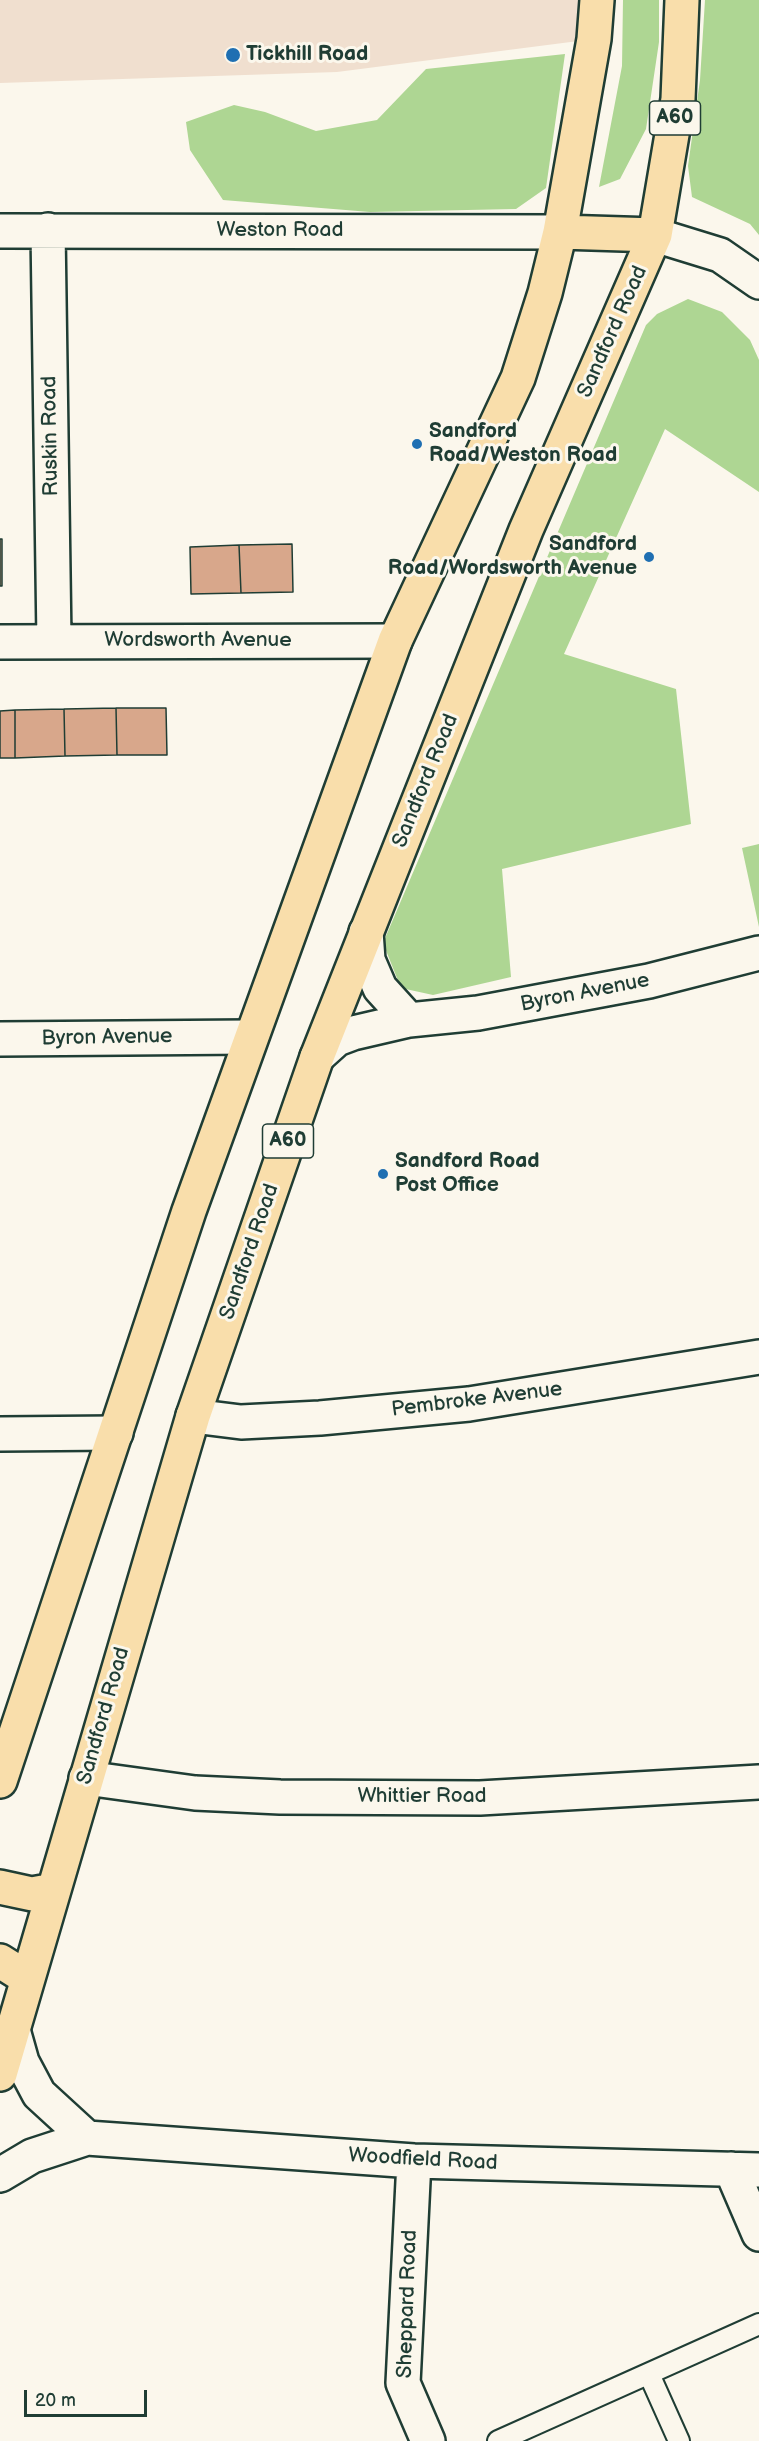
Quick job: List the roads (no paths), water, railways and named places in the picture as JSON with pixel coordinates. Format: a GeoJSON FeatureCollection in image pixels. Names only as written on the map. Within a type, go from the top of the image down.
{"type":"FeatureCollection","features":[{"type":"Feature","properties":{"kind":"main road"},"geometry":{"type":"LineString","coordinates":[[0,1781],[250,1037],[395,641],[518,378],[545,292],[560,232],[594,39],[597,0]]}},
{"type":"Feature","properties":{"kind":"main road","name":"A60"},"geometry":{"type":"LineString","coordinates":[[655,235],[678,99],[682,0]]}},
{"type":"Feature","properties":{"kind":"main road","name":"Sandford Road"},"geometry":{"type":"LineString","coordinates":[[0,2074],[13,2030],[13,1969],[54,1890],[193,1416],[317,1057],[526,530],[655,235],[560,232]]}},
{"type":"Feature","properties":{"kind":"main road"},"geometry":{"type":"LineString","coordinates":[[0,1887],[32,1894],[54,1890]]}},
{"type":"Feature","properties":{"kind":"street","name":"Ruskin Road"},"geometry":{"type":"LineString","coordinates":[[48,230],[54,641]]}},
{"type":"Feature","properties":{"kind":"street","name":"Weston Road"},"geometry":{"type":"LineString","coordinates":[[0,231],[560,232]]}},
{"type":"Feature","properties":{"kind":"street"},"geometry":{"type":"LineString","coordinates":[[655,235],[720,255],[759,282]]}},
{"type":"Feature","properties":{"kind":"street","name":"Wordsworth Avenue"},"geometry":{"type":"LineString","coordinates":[[0,642],[395,641]]}},
{"type":"Feature","properties":{"kind":"street"},"geometry":{"type":"LineString","coordinates":[[366,932],[368,960],[380,988],[409,1020]]}},
{"type":"Feature","properties":{"kind":"street","name":"Byron Avenue"},"geometry":{"type":"LineString","coordinates":[[317,1057],[337,1040],[353,1033],[409,1020],[478,1013],[649,981],[759,953]]}},
{"type":"Feature","properties":{"kind":"street","name":"Byron Avenue"},"geometry":{"type":"LineString","coordinates":[[0,1039],[250,1037]]}},
{"type":"Feature","properties":{"kind":"street","name":"Pembroke Avenue"},"geometry":{"type":"LineString","coordinates":[[193,1416],[241,1422],[320,1418],[458,1405],[759,1358]]}},
{"type":"Feature","properties":{"kind":"street"},"geometry":{"type":"LineString","coordinates":[[0,1434],[116,1433]]}},
{"type":"Feature","properties":{"kind":"street","name":"Whittier Road"},"geometry":{"type":"LineString","coordinates":[[86,1778],[195,1792],[303,1797],[480,1798],[759,1782]]}},
{"type":"Feature","properties":{"kind":"street"},"geometry":{"type":"LineString","coordinates":[[13,2030],[22,2062],[39,2094],[87,2138]]}},
{"type":"Feature","properties":{"kind":"street","name":"Woodfield Road"},"geometry":{"type":"LineString","coordinates":[[0,2175],[32,2156],[87,2138],[414,2161],[745,2169]]}},
{"type":"Feature","properties":{"kind":"street","name":"Sheppard Road"},"geometry":{"type":"LineString","coordinates":[[414,2161],[403,2383],[428,2441]]}},
{"type":"Feature","properties":{"kind":"street"},"geometry":{"type":"LineString","coordinates":[[745,2169],[759,2234]]}},
{"type":"Feature","properties":{"kind":"lane"},"geometry":{"type":"LineString","coordinates":[[498,2441],[759,2324]]}},
{"type":"Feature","properties":{"kind":"lane"},"geometry":{"type":"LineString","coordinates":[[649,2374],[680,2441]]}},
{"type":"Feature","properties":{"kind":"place","name":"Tickhill Road"},"geometry":{"type":"Point","coordinates":[233,55]}},
{"type":"Feature","properties":{"kind":"place","name":"Sandford Road/Weston Road"},"geometry":{"type":"Point","coordinates":[417,444]}},
{"type":"Feature","properties":{"kind":"place","name":"Sandford Road/Wordsworth Avenue"},"geometry":{"type":"Point","coordinates":[649,557]}},
{"type":"Feature","properties":{"kind":"place","name":"Sandford Road Post Office"},"geometry":{"type":"Point","coordinates":[383,1174]}}]}
